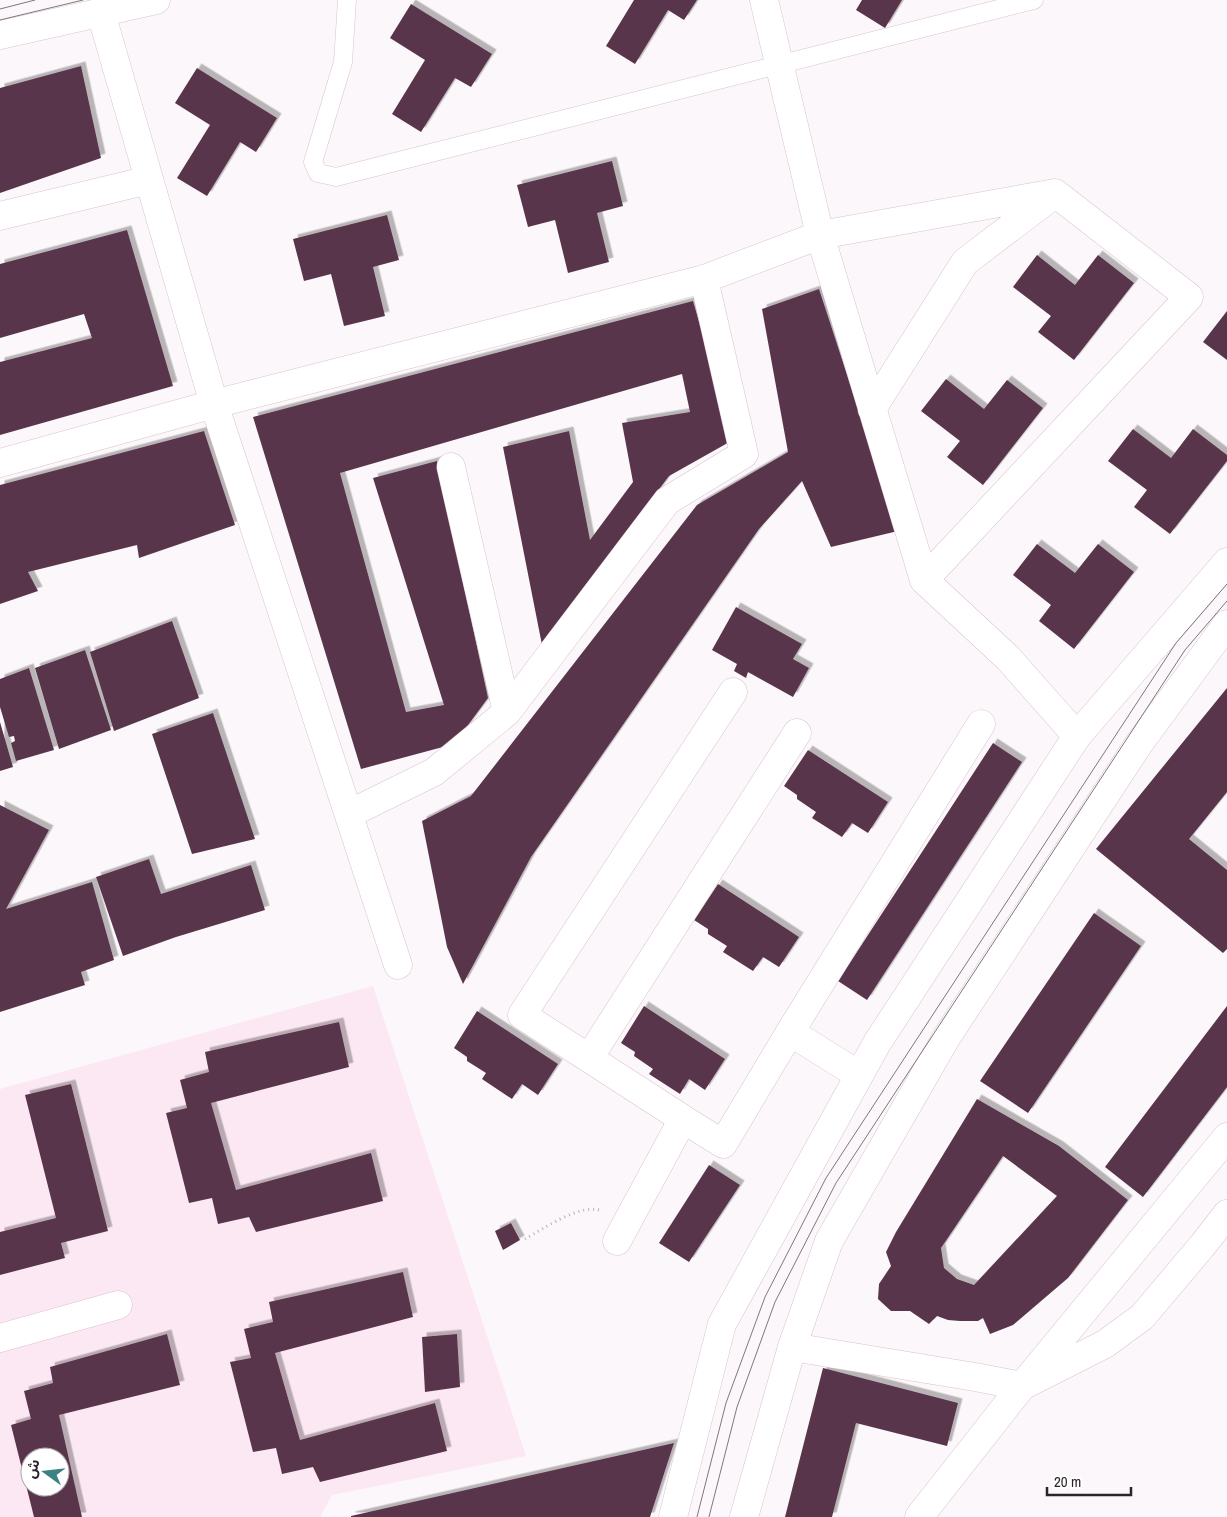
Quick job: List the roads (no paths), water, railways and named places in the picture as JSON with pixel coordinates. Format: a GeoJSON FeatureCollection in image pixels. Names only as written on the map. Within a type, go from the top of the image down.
{"type":"FeatureCollection","features":[{"type":"Feature","properties":{"kind":"street"},"geometry":{"type":"LineString","coordinates":[[0,35],[156,0]]}},
{"type":"Feature","properties":{"kind":"street"},"geometry":{"type":"LineString","coordinates":[[764,0],[820,235],[924,580],[1008,658],[1077,736]]}},
{"type":"Feature","properties":{"kind":"street"},"geometry":{"type":"LineString","coordinates":[[101,13],[214,404],[398,965]]}},
{"type":"Feature","properties":{"kind":"street"},"geometry":{"type":"LineString","coordinates":[[0,216],[149,180]]}},
{"type":"Feature","properties":{"kind":"street"},"geometry":{"type":"LineString","coordinates":[[872,409],[965,262],[1055,193]]}},
{"type":"Feature","properties":{"kind":"street"},"geometry":{"type":"LineString","coordinates":[[0,462],[214,404],[704,279],[820,235],[1055,193],[1189,297],[924,580]]}},
{"type":"Feature","properties":{"kind":"street"},"geometry":{"type":"LineString","coordinates":[[349,814],[434,772],[507,712],[667,501],[744,454],[704,279]]}},
{"type":"Feature","properties":{"kind":"street"},"geometry":{"type":"LineString","coordinates":[[451,467],[507,712]]}},
{"type":"Feature","properties":{"kind":"street"},"geometry":{"type":"LineString","coordinates":[[673,1517],[722,1324],[877,1043],[1077,736],[1227,562]]}},
{"type":"Feature","properties":{"kind":"street"},"geometry":{"type":"LineString","coordinates":[[744,1517],[792,1347],[829,1241],[946,1038],[1138,744],[1227,624]]}},
{"type":"Feature","properties":{"kind":"street"},"geometry":{"type":"LineString","coordinates":[[733,692],[522,1015],[723,1144],[790,1032],[981,724]]}},
{"type":"Feature","properties":{"kind":"street"},"geometry":{"type":"LineString","coordinates":[[589,1058],[797,734]]}},
{"type":"Feature","properties":{"kind":"street"},"geometry":{"type":"LineString","coordinates":[[790,1032],[860,1075]]}},
{"type":"Feature","properties":{"kind":"street"},"geometry":{"type":"LineString","coordinates":[[622,1232],[683,1119]]}},
{"type":"Feature","properties":{"kind":"street"},"geometry":{"type":"LineString","coordinates":[[919,1517],[1022,1386],[1227,1136]]}},
{"type":"Feature","properties":{"kind":"street"},"geometry":{"type":"LineString","coordinates":[[792,1347],[1022,1386],[1105,1344],[1142,1317],[1227,1214]]}},
{"type":"Feature","properties":{"kind":"street"},"geometry":{"type":"LineString","coordinates":[[0,1338],[118,1305]]}},
{"type":"Feature","properties":{"kind":"lane"},"geometry":{"type":"LineString","coordinates":[[347,0],[343,62],[313,162],[318,173],[336,177],[1034,0]]}},
{"type":"Feature","properties":{"kind":"tram line"},"geometry":{"type":"LineString","coordinates":[[0,9],[35,0]]}},
{"type":"Feature","properties":{"kind":"tram line"},"geometry":{"type":"LineString","coordinates":[[0,20],[83,0]]}},
{"type":"Feature","properties":{"kind":"tram line"},"geometry":{"type":"LineString","coordinates":[[697,1517],[726,1403],[765,1297],[826,1178],[1176,643],[1227,584]]}},
{"type":"Feature","properties":{"kind":"tram line"},"geometry":{"type":"LineString","coordinates":[[709,1517],[737,1407],[775,1302],[836,1183],[1185,650],[1227,601]]}}]}
